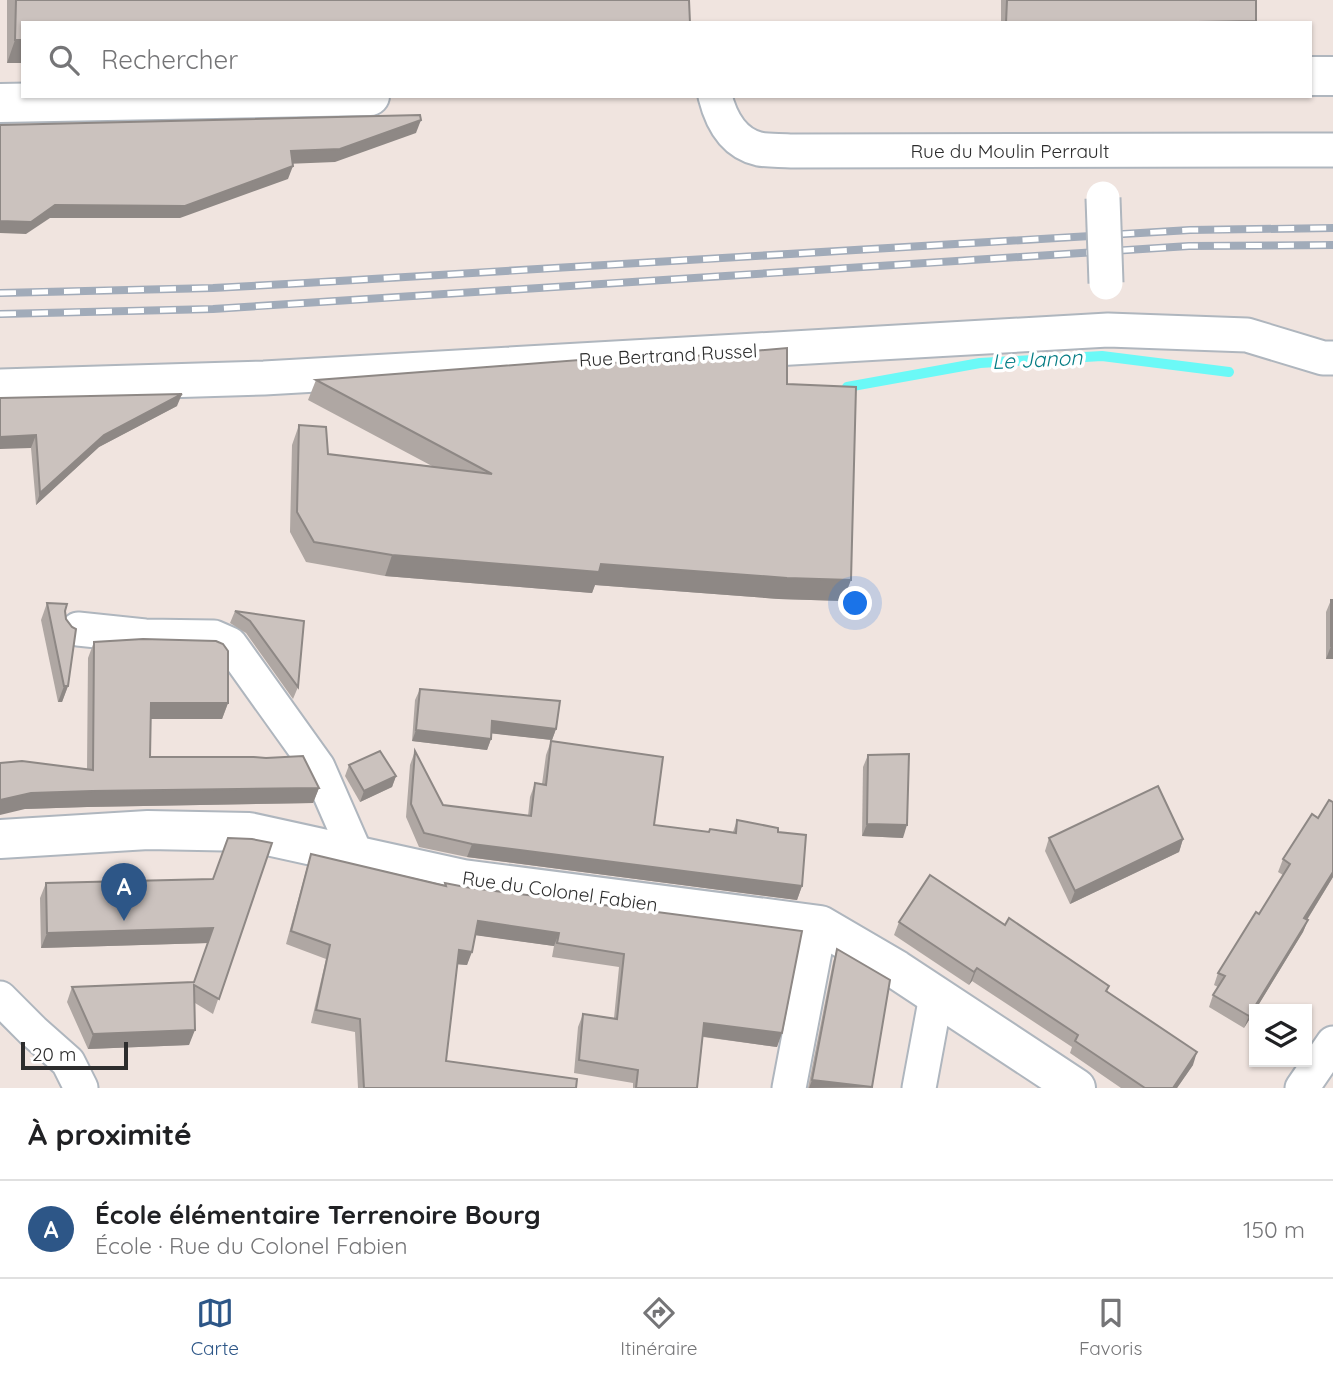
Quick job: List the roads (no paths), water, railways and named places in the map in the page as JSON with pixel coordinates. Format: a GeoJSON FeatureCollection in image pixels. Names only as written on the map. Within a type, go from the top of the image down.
{"type":"FeatureCollection","features":[{"type":"Feature","properties":{"kind":"main road"},"geometry":{"type":"LineString","coordinates":[[1312,76],[1333,76]]}},
{"type":"Feature","properties":{"kind":"main road"},"geometry":{"type":"LineString","coordinates":[[0,103],[264,98]]}},
{"type":"Feature","properties":{"kind":"main road","name":"Rue du Colonel Fabien"},"geometry":{"type":"LineString","coordinates":[[0,839],[148,830],[249,832],[463,878],[820,925],[897,970],[1076,1088]]}},
{"type":"Feature","properties":{"kind":"street","name":"Rue du Moulin Perrault"},"geometry":{"type":"LineString","coordinates":[[716,98],[725,124],[738,139],[757,149],[1333,150]]}},
{"type":"Feature","properties":{"kind":"street"},"geometry":{"type":"LineString","coordinates":[[1100,151],[1108,330]]}},
{"type":"Feature","properties":{"kind":"street","name":"Rue Bertrand Russel"},"geometry":{"type":"LineString","coordinates":[[0,386],[264,378],[1108,330],[1247,335],[1323,358],[1333,358]]}},
{"type":"Feature","properties":{"kind":"street"},"geometry":{"type":"LineString","coordinates":[[78,629],[145,636],[214,638],[230,644],[318,767],[356,854]]}},
{"type":"Feature","properties":{"kind":"street"},"geometry":{"type":"LineString","coordinates":[[789,1088],[820,925]]}},
{"type":"Feature","properties":{"kind":"street"},"geometry":{"type":"LineString","coordinates":[[919,1088],[936,996]]}},
{"type":"Feature","properties":{"kind":"street"},"geometry":{"type":"LineString","coordinates":[[0,998],[68,1062],[81,1088]]}},
{"type":"Feature","properties":{"kind":"street"},"geometry":{"type":"LineString","coordinates":[[1302,1088],[1333,1043]]}},
{"type":"Feature","properties":{"kind":"waterway","name":"Le Janon"},"geometry":{"type":"LineString","coordinates":[[847,387],[980,363],[1102,356],[1229,372]]}},
{"type":"Feature","properties":{"kind":"railway"},"geometry":{"type":"LineString","coordinates":[[0,293],[213,288],[1190,230],[1333,228]]}},
{"type":"Feature","properties":{"kind":"railway"},"geometry":{"type":"LineString","coordinates":[[0,314],[213,309],[1189,246],[1333,245]]}},
{"type":"Feature","properties":{"kind":"place","name":"École élémentaire Terrenoire Bourg"},"geometry":{"type":"Point","coordinates":[124,921]}}]}
